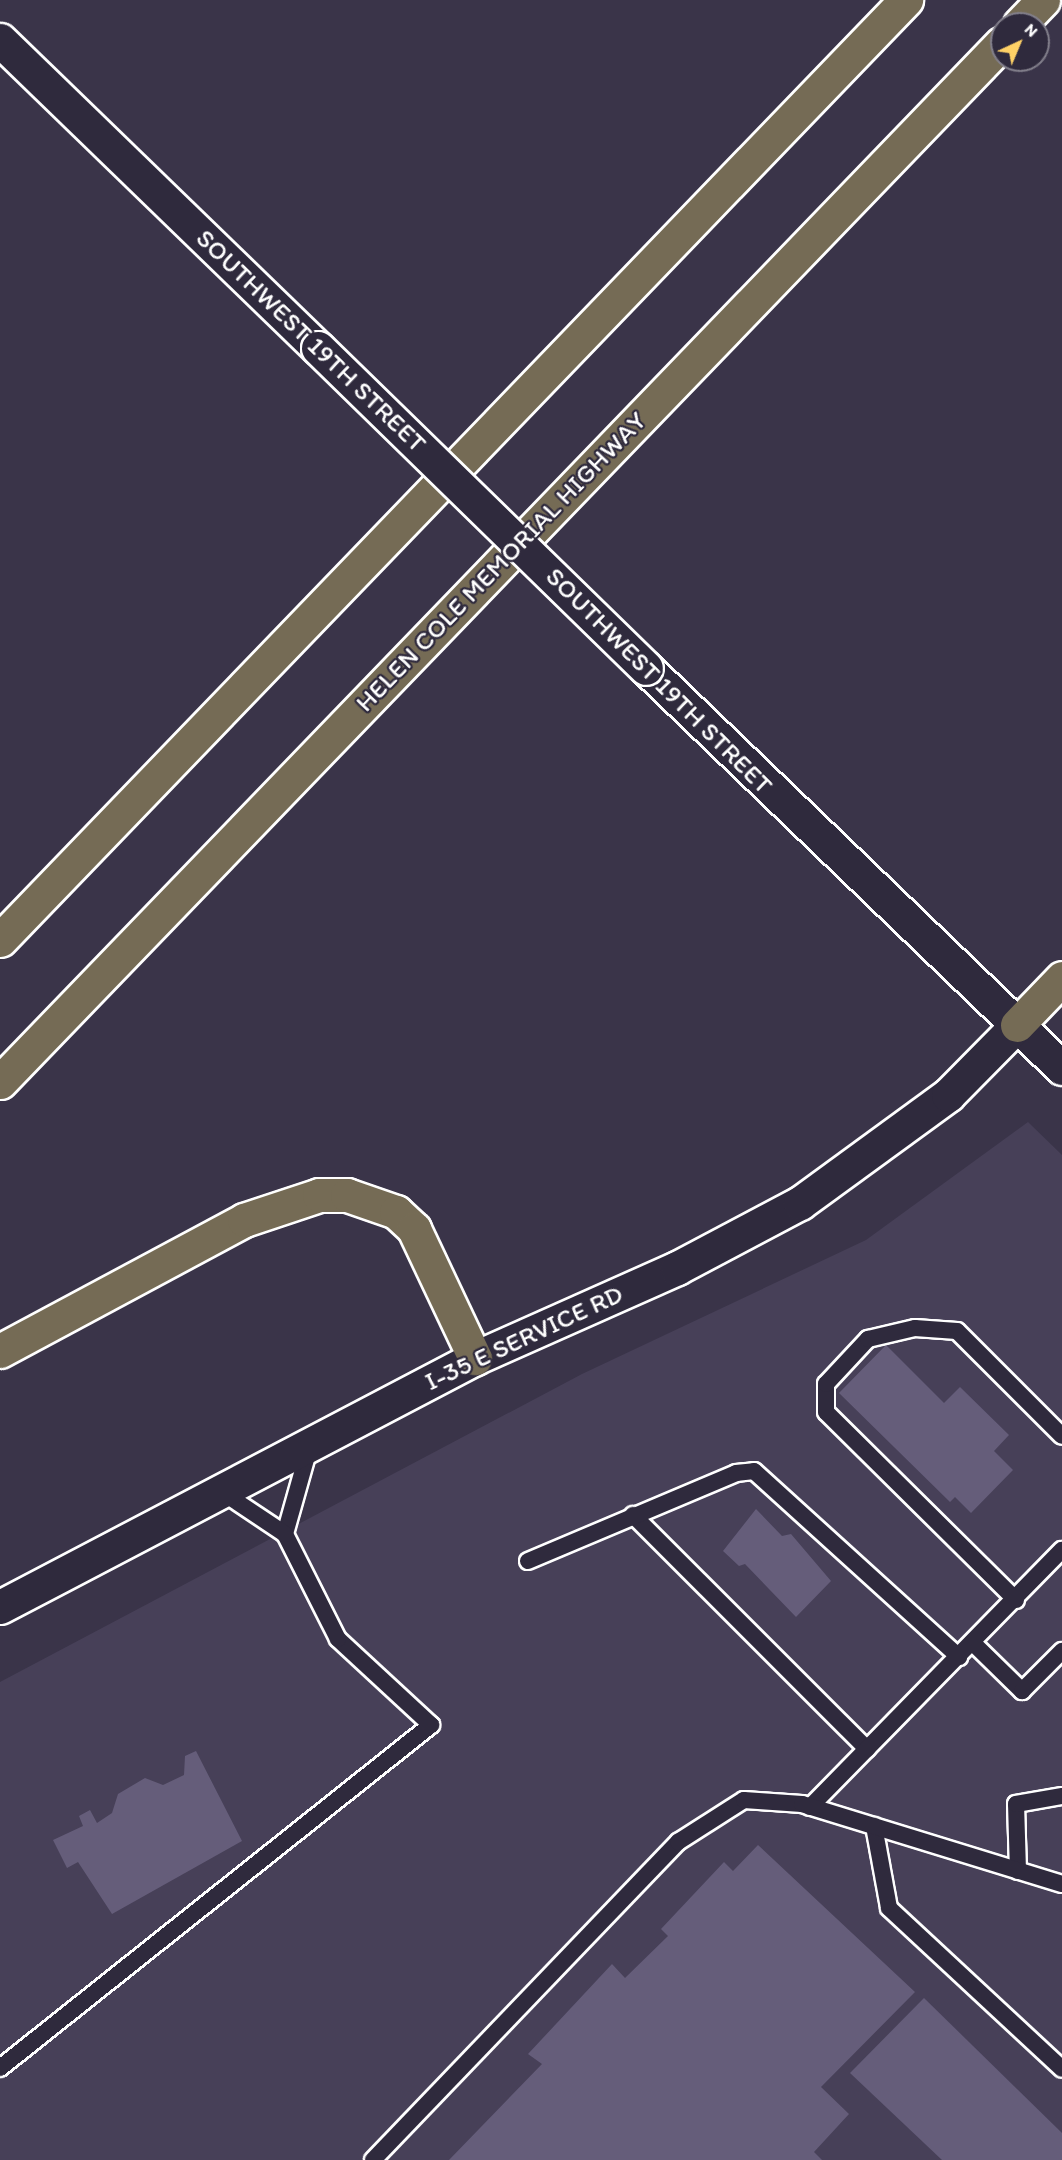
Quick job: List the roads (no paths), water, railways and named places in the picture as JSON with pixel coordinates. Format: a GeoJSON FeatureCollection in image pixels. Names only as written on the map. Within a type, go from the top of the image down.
{"type":"FeatureCollection","features":[{"type":"Feature","properties":{"kind":"highway"},"geometry":{"type":"LineString","coordinates":[[0,939],[906,0]]}},
{"type":"Feature","properties":{"kind":"highway"},"geometry":{"type":"LineString","coordinates":[[1032,12],[1043,0]]}},
{"type":"Feature","properties":{"kind":"highway","name":"HELEN COLE MEMORIAL HIGHWAY"},"geometry":{"type":"LineString","coordinates":[[0,1082],[990,55]]}},
{"type":"Feature","properties":{"kind":"highway"},"geometry":{"type":"LineString","coordinates":[[1017,1025],[1062,978]]}},
{"type":"Feature","properties":{"kind":"highway"},"geometry":{"type":"LineString","coordinates":[[0,1351],[244,1220],[320,1195],[346,1195],[396,1212],[414,1228],[475,1359]]}},
{"type":"Feature","properties":{"kind":"main road","name":"SOUTHWEST 19TH STREET"},"geometry":{"type":"LineString","coordinates":[[0,40],[646,668],[1062,1068]]}},
{"type":"Feature","properties":{"kind":"main road","name":"I-35 E SERVICE RD"},"geometry":{"type":"LineString","coordinates":[[0,1607],[217,1489],[475,1359],[677,1268],[800,1203],[948,1095],[1017,1025]]}},
{"type":"Feature","properties":{"kind":"lane"},"geometry":{"type":"LineString","coordinates":[[1016,1600],[826,1412],[826,1384],[868,1339],[915,1328],[957,1331],[1062,1436]]}},
{"type":"Feature","properties":{"kind":"lane"},"geometry":{"type":"LineString","coordinates":[[285,1534],[311,1442]]}},
{"type":"Feature","properties":{"kind":"lane"},"geometry":{"type":"LineString","coordinates":[[528,1561],[736,1473],[754,1471],[959,1657]]}},
{"type":"Feature","properties":{"kind":"lane"},"geometry":{"type":"LineString","coordinates":[[0,2068],[432,1725],[338,1639],[285,1534],[217,1489]]}},
{"type":"Feature","properties":{"kind":"lane"},"geometry":{"type":"LineString","coordinates":[[633,1515],[867,1749]]}},
{"type":"Feature","properties":{"kind":"lane"},"geometry":{"type":"LineString","coordinates":[[810,1807],[1016,1600],[1062,1550]]}},
{"type":"Feature","properties":{"kind":"lane"},"geometry":{"type":"LineString","coordinates":[[973,1643],[1022,1691],[1062,1651]]}},
{"type":"Feature","properties":{"kind":"lane"},"geometry":{"type":"LineString","coordinates":[[1018,1871],[1016,1804],[1062,1796]]}},
{"type":"Feature","properties":{"kind":"lane"},"geometry":{"type":"LineString","coordinates":[[373,2160],[699,1824],[744,1800],[810,1807],[1062,1884]]}},
{"type":"Feature","properties":{"kind":"lane"},"geometry":{"type":"LineString","coordinates":[[874,1826],[889,1908],[1062,2069]]}}]}
